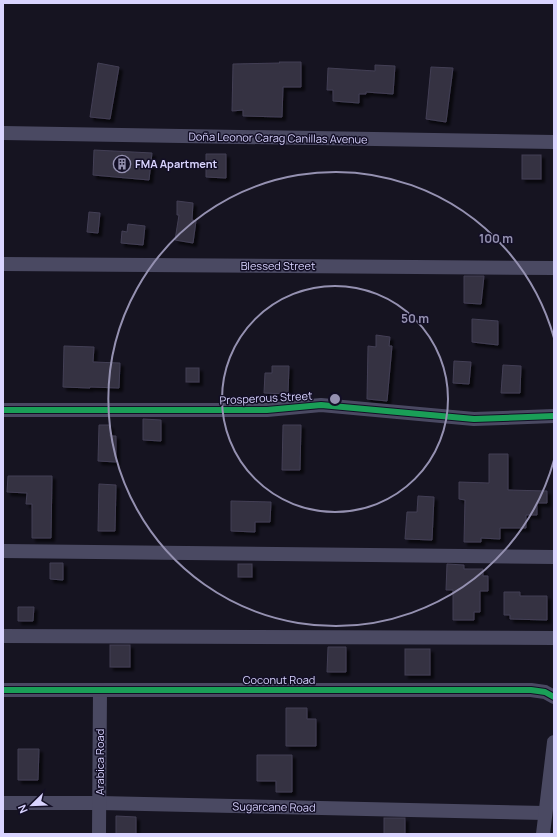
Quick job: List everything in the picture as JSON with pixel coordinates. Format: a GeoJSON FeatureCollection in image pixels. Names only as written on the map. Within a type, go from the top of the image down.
{"type":"FeatureCollection","features":[{"type":"Feature","properties":{"kind":"street","name":"Doña Leonor Carag Canillas Avenue"},"geometry":{"type":"LineString","coordinates":[[3,133],[554,142]]}},
{"type":"Feature","properties":{"kind":"street","name":"Blessed Street"},"geometry":{"type":"LineString","coordinates":[[3,264],[554,268]]}},
{"type":"Feature","properties":{"kind":"street","name":"Prosperous Street"},"geometry":{"type":"LineString","coordinates":[[3,410],[267,410],[321,406],[474,419],[554,416]]}},
{"type":"Feature","properties":{"kind":"street"},"geometry":{"type":"LineString","coordinates":[[3,551],[554,557]]}},
{"type":"Feature","properties":{"kind":"street"},"geometry":{"type":"LineString","coordinates":[[3,636],[554,638]]}},
{"type":"Feature","properties":{"kind":"street","name":"Coconut Road"},"geometry":{"type":"LineString","coordinates":[[3,690],[531,690],[545,692],[554,697]]}},
{"type":"Feature","properties":{"kind":"street","name":"Arabica Road"},"geometry":{"type":"LineString","coordinates":[[99,834],[100,690]]}},
{"type":"Feature","properties":{"kind":"street"},"geometry":{"type":"LineString","coordinates":[[543,834],[554,742]]}},
{"type":"Feature","properties":{"kind":"street","name":"Sugarcane Road"},"geometry":{"type":"LineString","coordinates":[[3,802],[545,813]]}},
{"type":"Feature","properties":{"kind":"building"},"geometry":{"type":"Polygon","coordinates":[[[279,62],[301,62],[301,87],[283,87],[282,117],[243,116],[243,110],[232,111],[233,64],[280,63],[279,62]]]}},
{"type":"Feature","properties":{"kind":"building"},"geometry":{"type":"Polygon","coordinates":[[[98,63],[119,67],[110,119],[90,117],[98,63]]]}},
{"type":"Feature","properties":{"kind":"building"},"geometry":{"type":"Polygon","coordinates":[[[375,65],[395,66],[393,94],[366,92],[366,94],[359,94],[359,103],[333,101],[333,90],[327,90],[328,68],[375,71],[375,65]]]}},
{"type":"Feature","properties":{"kind":"building"},"geometry":{"type":"Polygon","coordinates":[[[431,67],[453,68],[446,122],[426,119],[431,67]]]}},
{"type":"Feature","properties":{"kind":"building","name":"FMA Apartment"},"geometry":{"type":"Polygon","coordinates":[[[94,150],[152,153],[149,180],[93,175],[94,150]]]}},
{"type":"Feature","properties":{"kind":"building"},"geometry":{"type":"Polygon","coordinates":[[[206,154],[226,154],[226,178],[206,177],[206,154]]]}},
{"type":"Feature","properties":{"kind":"building"},"geometry":{"type":"Polygon","coordinates":[[[522,155],[541,155],[541,179],[522,179],[522,155]]]}},
{"type":"Feature","properties":{"kind":"building"},"geometry":{"type":"Polygon","coordinates":[[[177,201],[193,203],[192,220],[196,221],[193,243],[175,240],[179,215],[177,215],[177,201]]]}},
{"type":"Feature","properties":{"kind":"building"},"geometry":{"type":"Polygon","coordinates":[[[89,212],[100,213],[98,233],[87,232],[89,212]]]}},
{"type":"Feature","properties":{"kind":"building"},"geometry":{"type":"Polygon","coordinates":[[[128,224],[145,226],[143,245],[121,243],[122,231],[127,232],[128,224]]]}},
{"type":"Feature","properties":{"kind":"building"},"geometry":{"type":"Polygon","coordinates":[[[464,276],[484,276],[481,304],[464,303],[464,276]]]}},
{"type":"Feature","properties":{"kind":"building"},"geometry":{"type":"Polygon","coordinates":[[[472,319],[498,321],[498,345],[472,342],[472,319]]]}},
{"type":"Feature","properties":{"kind":"building"},"geometry":{"type":"Polygon","coordinates":[[[376,335],[390,337],[389,346],[392,346],[387,401],[367,399],[368,346],[376,347],[376,335]]]}},
{"type":"Feature","properties":{"kind":"building"},"geometry":{"type":"Polygon","coordinates":[[[64,346],[94,347],[93,362],[120,363],[119,388],[63,387],[64,346]]]}},
{"type":"Feature","properties":{"kind":"building"},"geometry":{"type":"Polygon","coordinates":[[[454,361],[471,362],[469,384],[453,383],[454,361]]]}},
{"type":"Feature","properties":{"kind":"building"},"geometry":{"type":"Polygon","coordinates":[[[503,365],[521,366],[520,393],[501,393],[503,365]]]}},
{"type":"Feature","properties":{"kind":"building"},"geometry":{"type":"Polygon","coordinates":[[[272,366],[289,366],[288,394],[264,393],[265,373],[272,373],[272,366]]]}},
{"type":"Feature","properties":{"kind":"building"},"geometry":{"type":"Polygon","coordinates":[[[186,368],[199,368],[199,382],[186,382],[186,368]]]}},
{"type":"Feature","properties":{"kind":"building"},"geometry":{"type":"Polygon","coordinates":[[[143,419],[161,420],[161,441],[143,440],[143,419]]]}},
{"type":"Feature","properties":{"kind":"building"},"geometry":{"type":"Polygon","coordinates":[[[99,425],[110,425],[110,436],[116,436],[116,462],[98,461],[99,425]]]}},
{"type":"Feature","properties":{"kind":"building"},"geometry":{"type":"Polygon","coordinates":[[[283,425],[301,425],[300,470],[282,470],[283,425]]]}},
{"type":"Feature","properties":{"kind":"building"},"geometry":{"type":"Polygon","coordinates":[[[489,454],[508,454],[508,490],[547,491],[547,503],[537,503],[537,515],[526,515],[526,528],[500,528],[500,539],[481,538],[481,542],[464,542],[465,500],[459,499],[459,482],[489,483],[489,454]]]}},
{"type":"Feature","properties":{"kind":"building"},"geometry":{"type":"Polygon","coordinates":[[[8,476],[52,476],[51,538],[32,538],[32,504],[26,504],[27,493],[7,492],[8,476]]]}},
{"type":"Feature","properties":{"kind":"building"},"geometry":{"type":"Polygon","coordinates":[[[99,484],[116,485],[115,531],[98,531],[99,484]]]}},
{"type":"Feature","properties":{"kind":"building"},"geometry":{"type":"Polygon","coordinates":[[[418,496],[434,497],[432,540],[405,539],[407,512],[417,512],[418,496]]]}},
{"type":"Feature","properties":{"kind":"building"},"geometry":{"type":"Polygon","coordinates":[[[231,501],[271,502],[270,522],[255,522],[255,532],[231,531],[231,501]]]}},
{"type":"Feature","properties":{"kind":"building"},"geometry":{"type":"Polygon","coordinates":[[[50,563],[63,563],[63,580],[50,579],[50,563]]]}},
{"type":"Feature","properties":{"kind":"building"},"geometry":{"type":"Polygon","coordinates":[[[238,564],[252,564],[252,577],[238,577],[238,564]]]}},
{"type":"Feature","properties":{"kind":"building"},"geometry":{"type":"Polygon","coordinates":[[[447,564],[464,565],[464,569],[483,569],[483,576],[488,576],[488,591],[480,591],[480,612],[474,612],[474,620],[453,620],[453,590],[446,590],[447,564]]]}},
{"type":"Feature","properties":{"kind":"building"},"geometry":{"type":"Polygon","coordinates":[[[504,592],[520,592],[520,596],[547,596],[547,620],[510,619],[510,615],[504,615],[504,592]]]}},
{"type":"Feature","properties":{"kind":"building"},"geometry":{"type":"Polygon","coordinates":[[[18,607],[34,607],[33,621],[18,621],[18,607]]]}},
{"type":"Feature","properties":{"kind":"building"},"geometry":{"type":"Polygon","coordinates":[[[110,645],[130,645],[130,667],[110,667],[110,645]]]}},
{"type":"Feature","properties":{"kind":"building"},"geometry":{"type":"Polygon","coordinates":[[[328,647],[346,647],[346,672],[327,672],[328,647]]]}},
{"type":"Feature","properties":{"kind":"building"},"geometry":{"type":"Polygon","coordinates":[[[405,649],[430,649],[430,675],[405,675],[405,649]]]}},
{"type":"Feature","properties":{"kind":"building"},"geometry":{"type":"Polygon","coordinates":[[[286,708],[307,708],[307,719],[316,719],[316,746],[286,746],[286,708]]]}},
{"type":"Feature","properties":{"kind":"building"},"geometry":{"type":"Polygon","coordinates":[[[18,749],[39,749],[38,780],[18,780],[18,749]]]}},
{"type":"Feature","properties":{"kind":"building"},"geometry":{"type":"Polygon","coordinates":[[[257,755],[292,755],[292,792],[276,792],[276,781],[257,781],[257,755]]]}},
{"type":"Feature","properties":{"kind":"building"},"geometry":{"type":"Polygon","coordinates":[[[116,816],[136,817],[136,834],[116,834],[116,816]]]}},
{"type":"Feature","properties":{"kind":"building"},"geometry":{"type":"Polygon","coordinates":[[[384,818],[405,818],[405,834],[384,834],[384,818]]]}},
{"type":"Feature","properties":{"kind":"cycle path"},"geometry":{"type":"LineString","coordinates":[[3,410],[267,410],[321,405],[474,419],[554,416]]}},
{"type":"Feature","properties":{"kind":"cycle path"},"geometry":{"type":"LineString","coordinates":[[3,690],[531,690],[545,692],[554,697]]}},
{"type":"Feature","properties":{"kind":"place","name":"FMA Apartment"},"geometry":{"type":"Point","coordinates":[122,164]}}]}
